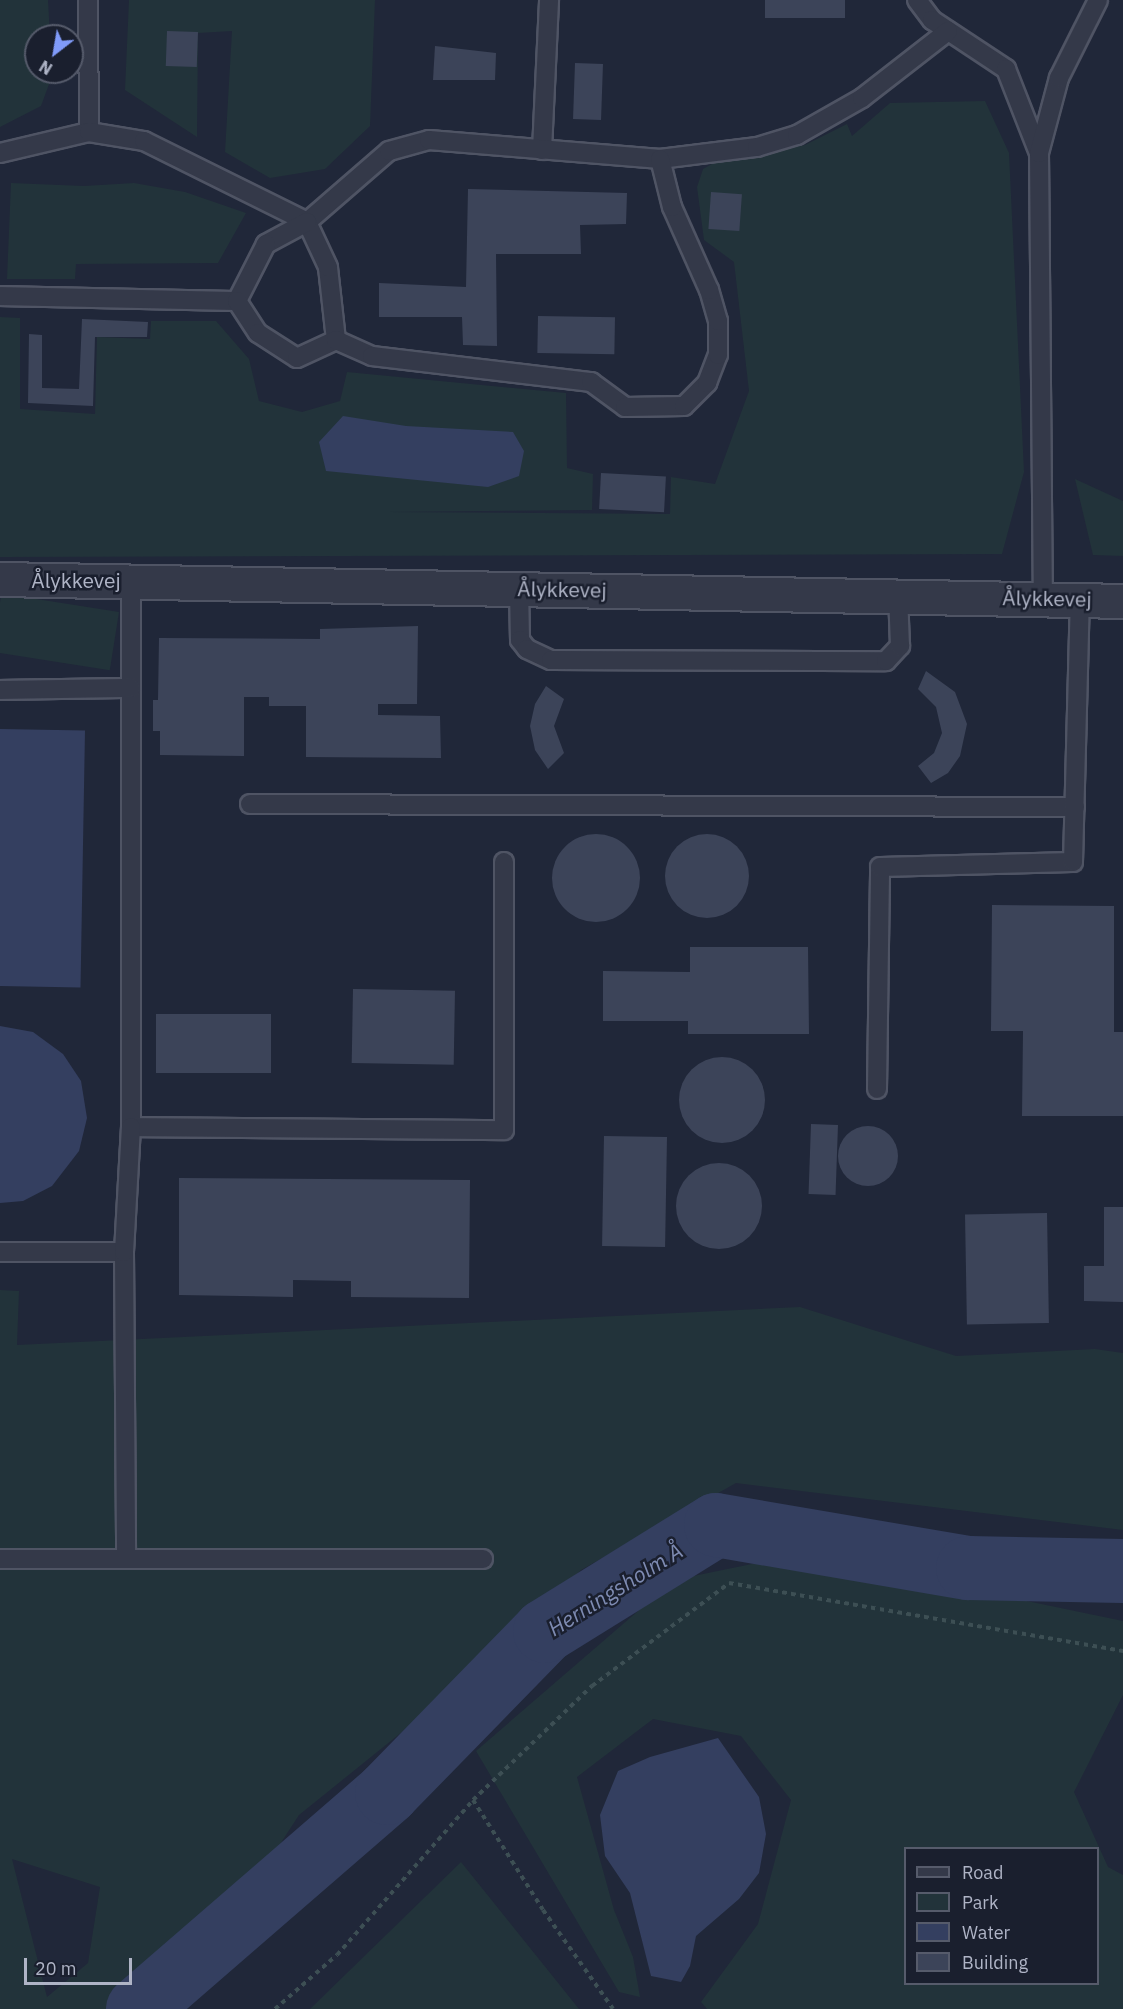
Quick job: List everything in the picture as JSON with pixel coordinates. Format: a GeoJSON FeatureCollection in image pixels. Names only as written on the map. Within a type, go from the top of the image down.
{"type":"FeatureCollection","features":[{"type":"Feature","properties":{"kind":"street","name":"Ålykkevej"},"geometry":{"type":"LineString","coordinates":[[0,579],[1080,598],[1123,601]]}},
{"type":"Feature","properties":{"kind":"lane"},"geometry":{"type":"LineString","coordinates":[[88,0],[89,132]]}},
{"type":"Feature","properties":{"kind":"lane"},"geometry":{"type":"LineString","coordinates":[[542,150],[549,0]]}},
{"type":"Feature","properties":{"kind":"lane"},"geometry":{"type":"LineString","coordinates":[[917,0],[932,20],[1006,69],[1027,112],[1039,153]]}},
{"type":"Feature","properties":{"kind":"lane"},"geometry":{"type":"LineString","coordinates":[[1043,598],[1039,153],[1059,78],[1098,0]]}},
{"type":"Feature","properties":{"kind":"lane"},"geometry":{"type":"LineString","coordinates":[[237,301],[266,244],[307,222],[389,151],[429,140],[660,159],[757,147],[797,135],[862,99],[948,31]]}},
{"type":"Feature","properties":{"kind":"lane"},"geometry":{"type":"LineString","coordinates":[[0,153],[89,132],[144,141],[307,222],[328,267],[336,340]]}},
{"type":"Feature","properties":{"kind":"lane"},"geometry":{"type":"LineString","coordinates":[[237,301],[258,333],[297,358],[336,340],[372,356],[591,382],[625,407],[684,406],[707,383],[718,355],[718,321],[709,290],[672,207],[660,159]]}},
{"type":"Feature","properties":{"kind":"lane"},"geometry":{"type":"LineString","coordinates":[[0,296],[237,301]]}},
{"type":"Feature","properties":{"kind":"lane"},"geometry":{"type":"LineString","coordinates":[[126,1559],[124,1252],[131,1127],[131,580]]}},
{"type":"Feature","properties":{"kind":"lane"},"geometry":{"type":"LineString","coordinates":[[519,588],[519,640],[527,650],[551,660],[886,661],[900,646],[898,595]]}},
{"type":"Feature","properties":{"kind":"lane"},"geometry":{"type":"LineString","coordinates":[[877,1089],[880,867],[1073,862],[1080,598]]}},
{"type":"Feature","properties":{"kind":"lane"},"geometry":{"type":"LineString","coordinates":[[0,690],[131,688]]}},
{"type":"Feature","properties":{"kind":"lane"},"geometry":{"type":"LineString","coordinates":[[250,804],[1075,807]]}},
{"type":"Feature","properties":{"kind":"lane"},"geometry":{"type":"LineString","coordinates":[[131,1127],[504,1131],[504,862]]}},
{"type":"Feature","properties":{"kind":"lane"},"geometry":{"type":"LineString","coordinates":[[0,1252],[124,1252]]}},
{"type":"Feature","properties":{"kind":"lane"},"geometry":{"type":"LineString","coordinates":[[0,1559],[483,1559]]}},
{"type":"Feature","properties":{"kind":"path"},"geometry":{"type":"LineString","coordinates":[[275,2009],[336,1955],[473,1800],[592,1686],[729,1583],[1123,1651]]}},
{"type":"Feature","properties":{"kind":"path"},"geometry":{"type":"LineString","coordinates":[[473,1800],[543,1910],[613,2009]]}},
{"type":"Feature","properties":{"kind":"green space"},"geometry":{"type":"Polygon","coordinates":[[[0,0],[48,0],[49,24],[24,24],[24,84],[49,84],[41,106],[0,127],[0,0]]]}},
{"type":"Feature","properties":{"kind":"green space"},"geometry":{"type":"Polygon","coordinates":[[[129,0],[375,0],[370,126],[325,169],[270,178],[225,152],[232,31],[198,33],[197,137],[125,90],[129,0]]]}},
{"type":"Feature","properties":{"kind":"green space"},"geometry":{"type":"Polygon","coordinates":[[[985,101],[1009,153],[1024,472],[1002,554],[0,557],[0,317],[20,318],[20,409],[95,414],[97,337],[150,339],[151,321],[216,321],[249,359],[259,401],[302,412],[340,401],[347,372],[566,393],[567,468],[593,474],[592,510],[387,512],[670,514],[671,477],[715,484],[749,391],[734,262],[704,240],[697,187],[703,169],[719,160],[805,145],[847,124],[852,136],[890,103],[985,101]]]}},
{"type":"Feature","properties":{"kind":"green space"},"geometry":{"type":"Polygon","coordinates":[[[11,183],[84,186],[134,183],[185,192],[246,213],[218,263],[76,264],[75,279],[7,279],[11,183]]]}},
{"type":"Feature","properties":{"kind":"green space"},"geometry":{"type":"Polygon","coordinates":[[[1075,479],[1123,501],[1123,556],[1093,555],[1075,479]]]}},
{"type":"Feature","properties":{"kind":"green space"},"geometry":{"type":"Polygon","coordinates":[[[1,593],[119,612],[110,670],[0,653],[1,593]]]}},
{"type":"Feature","properties":{"kind":"green space"},"geometry":{"type":"Polygon","coordinates":[[[0,1290],[19,1291],[17,1345],[800,1307],[956,1356],[1095,1349],[1123,1353],[1123,1530],[736,1483],[581,1570],[464,1682],[299,1815],[173,2009],[0,2009],[0,1290]],[[12,1859],[47,1997],[88,1963],[100,1887],[12,1859]]]}},
{"type":"Feature","properties":{"kind":"green space"},"geometry":{"type":"Polygon","coordinates":[[[801,1554],[1123,1621],[1123,1695],[1074,1792],[1099,1847],[904,1847],[904,1985],[1099,1985],[1099,1847],[1108,1867],[1123,1875],[1123,2009],[707,2009],[701,2002],[758,1924],[791,1800],[741,1736],[653,1719],[577,1777],[614,1910],[633,1957],[640,1997],[619,1992],[476,1751],[674,1580],[801,1554]]]}},
{"type":"Feature","properties":{"kind":"green space"},"geometry":{"type":"Polygon","coordinates":[[[461,1862],[579,2009],[310,2009],[461,1862]]]}},
{"type":"Feature","properties":{"kind":"water"},"geometry":{"type":"Polygon","coordinates":[[[343,416],[406,426],[513,432],[524,451],[519,476],[488,487],[326,471],[319,442],[343,416]]]}},
{"type":"Feature","properties":{"kind":"water"},"geometry":{"type":"Polygon","coordinates":[[[0,729],[85,730],[81,987],[0,986],[0,729]]]}},
{"type":"Feature","properties":{"kind":"water"},"geometry":{"type":"Polygon","coordinates":[[[0,1026],[33,1032],[63,1054],[81,1081],[87,1118],[79,1151],[52,1186],[23,1201],[0,1203],[0,1026]]]}},
{"type":"Feature","properties":{"kind":"water"},"geometry":{"type":"Polygon","coordinates":[[[718,1738],[759,1797],[766,1834],[759,1873],[739,1899],[696,1936],[690,1966],[681,1982],[651,1976],[630,1893],[605,1856],[600,1815],[618,1771],[650,1757],[718,1738]]]}},
{"type":"Feature","properties":{"kind":"building"},"geometry":{"type":"Polygon","coordinates":[[[765,0],[845,0],[845,18],[765,18],[765,0]]]}},
{"type":"Feature","properties":{"kind":"building"},"geometry":{"type":"Polygon","coordinates":[[[167,31],[198,32],[197,67],[166,66],[167,31]]]}},
{"type":"Feature","properties":{"kind":"building"},"geometry":{"type":"Polygon","coordinates":[[[435,46],[496,53],[495,80],[433,80],[435,46]]]}},
{"type":"Feature","properties":{"kind":"building"},"geometry":{"type":"Polygon","coordinates":[[[575,63],[603,64],[601,120],[573,119],[575,63]]]}},
{"type":"Feature","properties":{"kind":"building"},"geometry":{"type":"Polygon","coordinates":[[[468,189],[627,193],[626,224],[580,225],[581,254],[496,254],[497,346],[463,345],[462,317],[379,317],[379,283],[466,287],[468,189]]]}},
{"type":"Feature","properties":{"kind":"building"},"geometry":{"type":"Polygon","coordinates":[[[711,192],[742,194],[739,231],[708,229],[711,192]]]}},
{"type":"Feature","properties":{"kind":"building"},"geometry":{"type":"Polygon","coordinates":[[[538,316],[615,317],[614,354],[537,353],[538,316]]]}},
{"type":"Feature","properties":{"kind":"building"},"geometry":{"type":"Polygon","coordinates":[[[82,319],[148,322],[147,337],[95,337],[93,406],[28,403],[29,334],[42,335],[42,388],[79,389],[82,319]]]}},
{"type":"Feature","properties":{"kind":"building"},"geometry":{"type":"Polygon","coordinates":[[[601,473],[666,476],[664,512],[599,509],[601,473]]]}},
{"type":"Feature","properties":{"kind":"building"},"geometry":{"type":"Polygon","coordinates":[[[418,626],[417,704],[378,704],[378,715],[440,716],[441,758],[306,757],[306,706],[269,706],[269,697],[244,697],[244,756],[160,755],[160,731],[153,731],[153,700],[158,700],[159,638],[320,639],[320,629],[418,626]]]}},
{"type":"Feature","properties":{"kind":"building"},"geometry":{"type":"Polygon","coordinates":[[[926,671],[955,692],[967,724],[960,756],[948,773],[931,783],[918,766],[934,753],[942,733],[936,707],[918,689],[926,671]]]}},
{"type":"Feature","properties":{"kind":"building"},"geometry":{"type":"Polygon","coordinates":[[[546,686],[564,699],[554,726],[564,753],[548,769],[535,750],[530,726],[535,704],[546,686]]]}},
{"type":"Feature","properties":{"kind":"building"},"geometry":{"type":"Polygon","coordinates":[[[596,834],[613,837],[627,847],[637,861],[640,878],[637,895],[627,909],[613,919],[596,922],[579,919],[565,909],[555,895],[552,878],[555,861],[565,847],[579,837],[596,834]]]}},
{"type":"Feature","properties":{"kind":"building"},"geometry":{"type":"Polygon","coordinates":[[[707,834],[723,837],[742,853],[749,876],[746,892],[730,911],[707,918],[691,915],[672,899],[665,876],[668,860],[684,841],[707,834]]]}},
{"type":"Feature","properties":{"kind":"building"},"geometry":{"type":"Polygon","coordinates":[[[992,905],[1114,906],[1114,1032],[1123,1032],[1123,1116],[1022,1116],[1023,1031],[991,1031],[992,905]]]}},
{"type":"Feature","properties":{"kind":"building"},"geometry":{"type":"Polygon","coordinates":[[[690,947],[808,947],[809,1034],[688,1034],[688,1021],[603,1021],[603,971],[690,972],[690,947]]]}},
{"type":"Feature","properties":{"kind":"building"},"geometry":{"type":"Polygon","coordinates":[[[353,989],[455,991],[454,1065],[352,1063],[353,989]]]}},
{"type":"Feature","properties":{"kind":"building"},"geometry":{"type":"Polygon","coordinates":[[[156,1014],[271,1014],[271,1073],[156,1073],[156,1014]]]}},
{"type":"Feature","properties":{"kind":"building"},"geometry":{"type":"Polygon","coordinates":[[[714,1057],[730,1057],[753,1069],[762,1083],[765,1100],[762,1117],[753,1131],[730,1143],[714,1143],[698,1136],[686,1124],[679,1108],[679,1092],[686,1076],[698,1064],[714,1057]]]}},
{"type":"Feature","properties":{"kind":"building"},"geometry":{"type":"Polygon","coordinates":[[[811,1124],[838,1125],[836,1195],[809,1194],[811,1124]]]}},
{"type":"Feature","properties":{"kind":"building"},"geometry":{"type":"Polygon","coordinates":[[[868,1126],[885,1131],[893,1139],[898,1156],[893,1173],[885,1181],[868,1186],[851,1181],[843,1173],[838,1156],[843,1139],[851,1131],[868,1126]]]}},
{"type":"Feature","properties":{"kind":"building"},"geometry":{"type":"Polygon","coordinates":[[[604,1136],[667,1137],[665,1247],[602,1246],[604,1136]]]}},
{"type":"Feature","properties":{"kind":"building"},"geometry":{"type":"Polygon","coordinates":[[[719,1163],[736,1166],[750,1175],[759,1189],[762,1206],[759,1223],[750,1237],[736,1246],[719,1249],[702,1246],[688,1237],[679,1223],[676,1206],[679,1189],[688,1175],[702,1166],[719,1163]]]}},
{"type":"Feature","properties":{"kind":"building"},"geometry":{"type":"Polygon","coordinates":[[[179,1178],[470,1180],[469,1298],[351,1297],[351,1281],[293,1280],[293,1297],[179,1295],[179,1178]]]}},
{"type":"Feature","properties":{"kind":"building"},"geometry":{"type":"Polygon","coordinates":[[[1104,1207],[1123,1207],[1123,1302],[1084,1301],[1084,1266],[1104,1266],[1104,1207]]]}},
{"type":"Feature","properties":{"kind":"building"},"geometry":{"type":"Polygon","coordinates":[[[1047,1213],[1049,1323],[967,1324],[965,1214],[1047,1213]]]}},
{"type":"Feature","properties":{"kind":"waterway","name":"Herningsholm Å"},"geometry":{"type":"LineString","coordinates":[[138,2009],[387,1793],[545,1631],[716,1525],[968,1568],[1123,1571]]}}]}
